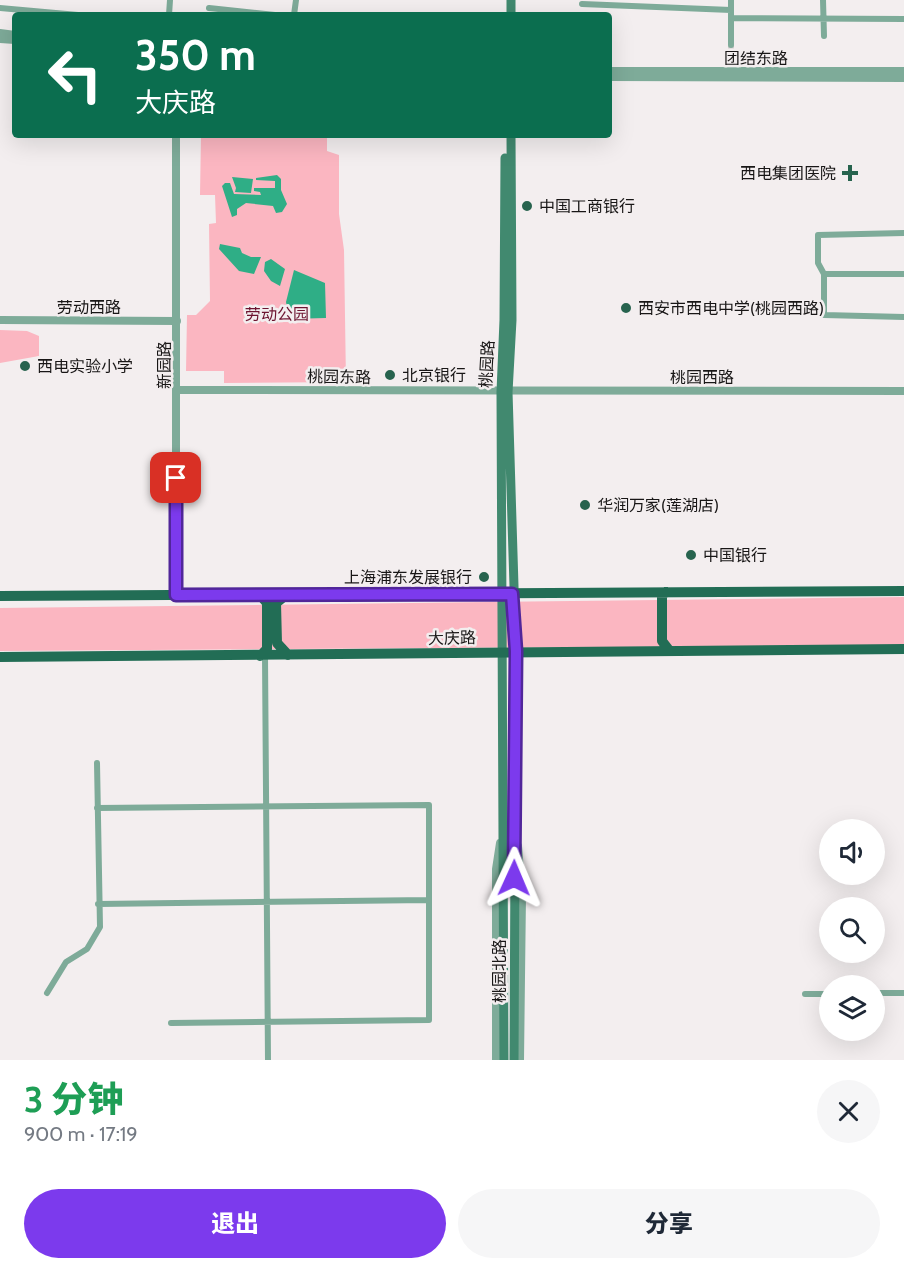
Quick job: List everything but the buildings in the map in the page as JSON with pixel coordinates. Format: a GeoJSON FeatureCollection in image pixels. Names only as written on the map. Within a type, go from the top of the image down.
{"type":"FeatureCollection","features":[{"type":"Feature","properties":{"kind":"main road","name":"桃园路"},"geometry":{"type":"LineString","coordinates":[[505,138],[504,392],[507,594]]}},
{"type":"Feature","properties":{"kind":"main road","name":"桃园路"},"geometry":{"type":"LineString","coordinates":[[504,392],[512,320],[511,138]]}},
{"type":"Feature","properties":{"kind":"main road"},"geometry":{"type":"LineString","coordinates":[[0,596],[904,591]]}},
{"type":"Feature","properties":{"kind":"main road"},"geometry":{"type":"LineString","coordinates":[[654,592],[659,596],[659,646],[654,650]]}},
{"type":"Feature","properties":{"kind":"main road"},"geometry":{"type":"LineString","coordinates":[[666,592],[662,596],[662,641],[669,650]]}},
{"type":"Feature","properties":{"kind":"main road","name":"桃园北路"},"geometry":{"type":"LineString","coordinates":[[507,594],[516,651],[514,1060]]}},
{"type":"Feature","properties":{"kind":"main road","name":"桃园北路"},"geometry":{"type":"LineString","coordinates":[[504,1060],[503,652],[507,594]]}},
{"type":"Feature","properties":{"kind":"main road"},"geometry":{"type":"LineString","coordinates":[[260,595],[267,603],[267,649],[262,656]]}},
{"type":"Feature","properties":{"kind":"main road"},"geometry":{"type":"LineString","coordinates":[[287,595],[276,603],[277,643],[288,655]]}},
{"type":"Feature","properties":{"kind":"main road","name":"大庆路"},"geometry":{"type":"LineString","coordinates":[[0,657],[904,649]]}},
{"type":"Feature","properties":{"kind":"street"},"geometry":{"type":"LineString","coordinates":[[10,9],[11,0]]}},
{"type":"Feature","properties":{"kind":"street"},"geometry":{"type":"LineString","coordinates":[[664,8],[665,0]]}},
{"type":"Feature","properties":{"kind":"street"},"geometry":{"type":"LineString","coordinates":[[731,0],[731,45]]}},
{"type":"Feature","properties":{"kind":"street"},"geometry":{"type":"LineString","coordinates":[[823,0],[824,36]]}},
{"type":"Feature","properties":{"kind":"street"},"geometry":{"type":"LineString","coordinates":[[582,4],[620,3],[731,14],[824,19],[904,19]]}},
{"type":"Feature","properties":{"kind":"street"},"geometry":{"type":"LineString","coordinates":[[0,8],[44,12]]}},
{"type":"Feature","properties":{"kind":"street"},"geometry":{"type":"LineString","coordinates":[[209,8],[247,12]]}},
{"type":"Feature","properties":{"kind":"street","name":"团结东路"},"geometry":{"type":"LineString","coordinates":[[612,71],[731,67],[904,71]]}},
{"type":"Feature","properties":{"kind":"street"},"geometry":{"type":"LineString","coordinates":[[612,77],[904,78]]}},
{"type":"Feature","properties":{"kind":"street","name":"新园路"},"geometry":{"type":"LineString","coordinates":[[176,138],[176,595]]}},
{"type":"Feature","properties":{"kind":"street"},"geometry":{"type":"LineString","coordinates":[[904,234],[818,235],[818,263],[824,274],[824,315],[904,316]]}},
{"type":"Feature","properties":{"kind":"street"},"geometry":{"type":"LineString","coordinates":[[824,274],[904,274]]}},
{"type":"Feature","properties":{"kind":"street","name":"劳动西路"},"geometry":{"type":"LineString","coordinates":[[0,320],[177,321]]}},
{"type":"Feature","properties":{"kind":"street","name":"桃园东路"},"geometry":{"type":"LineString","coordinates":[[177,390],[504,392]]}},
{"type":"Feature","properties":{"kind":"street","name":"桃园西路"},"geometry":{"type":"LineString","coordinates":[[504,392],[904,391]]}},
{"type":"Feature","properties":{"kind":"street"},"geometry":{"type":"LineString","coordinates":[[262,656],[268,1060]]}},
{"type":"Feature","properties":{"kind":"street"},"geometry":{"type":"LineString","coordinates":[[47,993],[66,962],[87,949],[97,937],[100,927],[97,763]]}},
{"type":"Feature","properties":{"kind":"street"},"geometry":{"type":"LineString","coordinates":[[97,808],[429,805],[429,1020],[171,1023]]}},
{"type":"Feature","properties":{"kind":"street"},"geometry":{"type":"LineString","coordinates":[[496,1060],[496,869],[503,815]]}},
{"type":"Feature","properties":{"kind":"street"},"geometry":{"type":"LineString","coordinates":[[515,824],[521,868],[520,1060]]}},
{"type":"Feature","properties":{"kind":"street"},"geometry":{"type":"LineString","coordinates":[[98,904],[429,900]]}},
{"type":"Feature","properties":{"kind":"street"},"geometry":{"type":"LineString","coordinates":[[885,993],[904,993]]}},
{"type":"Feature","properties":{"kind":"street"},"geometry":{"type":"LineString","coordinates":[[805,994],[819,994]]}},
{"type":"Feature","properties":{"kind":"green space","name":"劳动公园"},"geometry":{"type":"Polygon","coordinates":[[[201,138],[327,138],[327,151],[339,155],[339,214],[344,250],[346,382],[224,383],[224,371],[186,371],[187,315],[196,315],[210,301],[209,224],[216,223],[215,195],[200,195],[201,138]]]}},
{"type":"Feature","properties":{"kind":"green space"},"geometry":{"type":"Polygon","coordinates":[[[0,330],[27,331],[39,336],[39,356],[0,363],[0,330]]]}},
{"type":"Feature","properties":{"kind":"green space"},"geometry":{"type":"Polygon","coordinates":[[[904,597],[904,645],[0,651],[0,608],[904,597]]]}},
{"type":"Feature","properties":{"kind":"shaded area"},"geometry":{"type":"Polygon","coordinates":[[[277,175],[281,179],[281,190],[287,204],[282,212],[276,213],[273,206],[246,203],[237,209],[237,215],[232,217],[222,186],[225,183],[230,183],[234,194],[261,195],[260,192],[254,191],[254,188],[275,188],[275,181],[256,180],[256,178],[277,175]]]}},
{"type":"Feature","properties":{"kind":"shaded area"},"geometry":{"type":"Polygon","coordinates":[[[232,177],[253,179],[251,193],[235,192],[232,177]]]}},
{"type":"Feature","properties":{"kind":"shaded area"},"geometry":{"type":"Polygon","coordinates":[[[220,244],[240,248],[242,253],[251,257],[261,257],[254,274],[239,271],[219,249],[220,244]]]}},
{"type":"Feature","properties":{"kind":"shaded area"},"geometry":{"type":"Polygon","coordinates":[[[271,259],[285,269],[280,286],[271,281],[264,271],[265,262],[271,259]]]}},
{"type":"Feature","properties":{"kind":"shaded area"},"geometry":{"type":"Polygon","coordinates":[[[294,270],[325,283],[326,318],[289,319],[286,302],[294,270]]]}},
{"type":"Feature","properties":{"kind":"tunnel"},"geometry":{"type":"LineString","coordinates":[[731,45],[731,63]]}},
{"type":"Feature","properties":{"kind":"place","name":"西电集团医院"},"geometry":{"type":"Point","coordinates":[850,173]}},
{"type":"Feature","properties":{"kind":"place","name":"中国工商银行"},"geometry":{"type":"Point","coordinates":[527,206]}},
{"type":"Feature","properties":{"kind":"place","name":"西安市西电中学(桃园西路)"},"geometry":{"type":"Point","coordinates":[626,308]}},
{"type":"Feature","properties":{"kind":"place","name":"西电实验小学"},"geometry":{"type":"Point","coordinates":[25,366]}},
{"type":"Feature","properties":{"kind":"place","name":"北京银行"},"geometry":{"type":"Point","coordinates":[390,375]}},
{"type":"Feature","properties":{"kind":"place","name":"华润万家(莲湖店)"},"geometry":{"type":"Point","coordinates":[585,505]}},
{"type":"Feature","properties":{"kind":"place","name":"中国银行"},"geometry":{"type":"Point","coordinates":[691,555]}},
{"type":"Feature","properties":{"kind":"place","name":"上海浦东发展银行"},"geometry":{"type":"Point","coordinates":[484,577]}},
{"type":"Feature","properties":{"kind":"route"},"geometry":{"type":"LineString","coordinates":[[176,478],[176,595],[512,594],[516,651],[514,878]]}}]}
